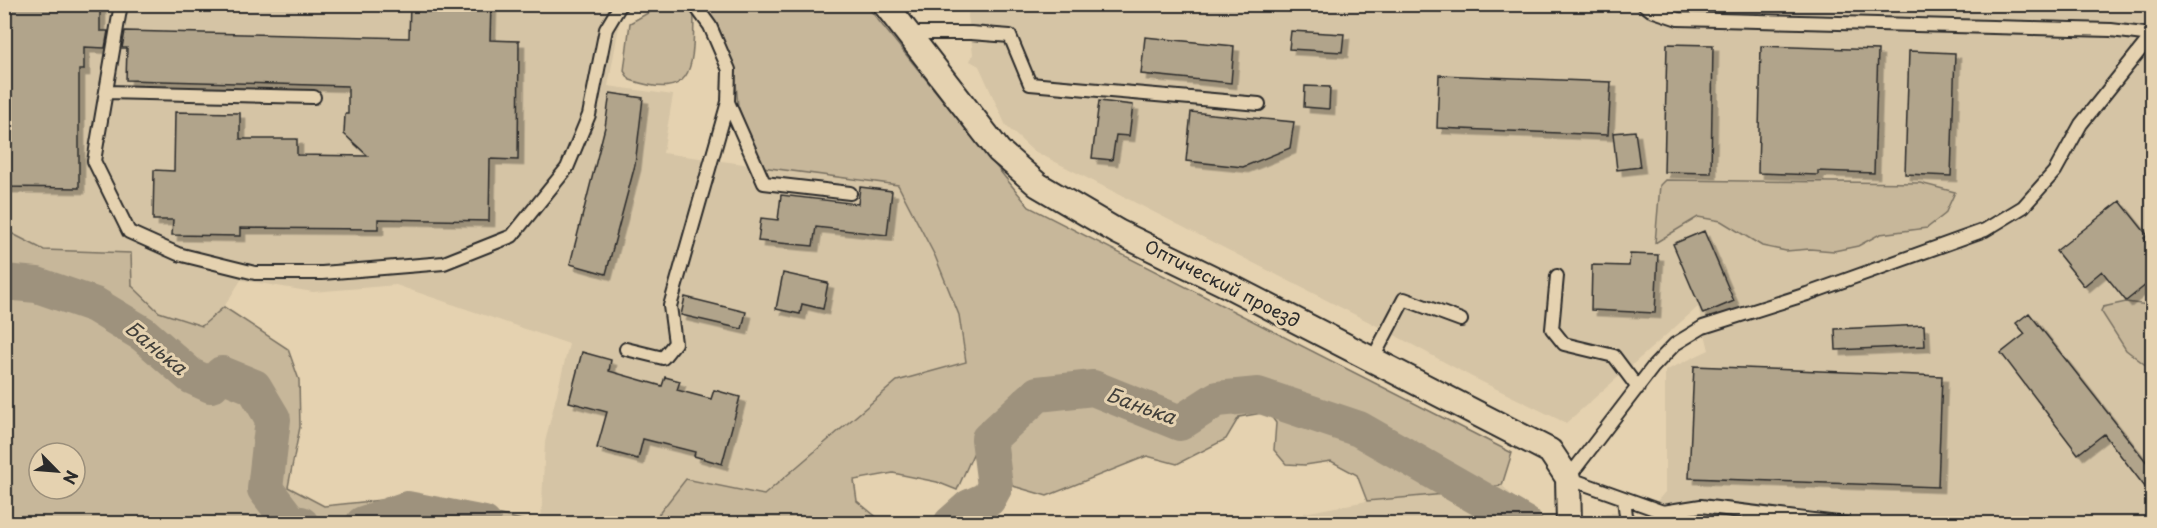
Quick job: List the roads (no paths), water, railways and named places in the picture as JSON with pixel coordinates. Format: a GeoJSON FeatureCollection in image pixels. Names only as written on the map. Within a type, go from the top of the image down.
{"type":"FeatureCollection","features":[{"type":"Feature","properties":{"kind":"street","name":"Оптический проезд"},"geometry":{"type":"LineString","coordinates":[[885,4],[999,151],[1038,185],[1118,232],[1550,451],[1568,478]]}},
{"type":"Feature","properties":{"kind":"street"},"geometry":{"type":"LineString","coordinates":[[1568,478],[1569,524]]}},
{"type":"Feature","properties":{"kind":"lane"},"geometry":{"type":"LineString","coordinates":[[121,4],[94,161],[129,232],[178,254],[255,273],[322,273],[444,263],[513,236],[567,168],[589,115],[606,29],[621,4]]}},
{"type":"Feature","properties":{"kind":"lane"},"geometry":{"type":"LineString","coordinates":[[626,349],[663,358],[675,343],[670,306],[728,102],[729,70],[710,26],[694,4]]}},
{"type":"Feature","properties":{"kind":"lane"},"geometry":{"type":"LineString","coordinates":[[1643,4],[1651,10],[1677,19],[2111,30],[2152,35]]}},
{"type":"Feature","properties":{"kind":"lane"},"geometry":{"type":"LineString","coordinates":[[907,33],[971,33],[1010,36],[1030,84],[1259,104]]}},
{"type":"Feature","properties":{"kind":"lane"},"geometry":{"type":"LineString","coordinates":[[1846,524],[1701,506],[1666,518],[1568,478],[1653,367],[1675,344],[1703,327],[1808,294],[1984,230],[2023,207],[2055,171],[2081,124],[2152,35]]}},
{"type":"Feature","properties":{"kind":"lane"},"geometry":{"type":"LineString","coordinates":[[106,92],[314,97]]}},
{"type":"Feature","properties":{"kind":"lane"},"geometry":{"type":"LineString","coordinates":[[728,102],[764,183],[850,193]]}},
{"type":"Feature","properties":{"kind":"lane"},"geometry":{"type":"LineString","coordinates":[[1557,276],[1552,329],[1564,344],[1614,356],[1638,388]]}},
{"type":"Feature","properties":{"kind":"lane"},"geometry":{"type":"LineString","coordinates":[[1372,360],[1404,298],[1461,321]]}},
{"type":"Feature","properties":{"kind":"lane"},"geometry":{"type":"LineString","coordinates":[[1624,499],[1627,524]]}},
{"type":"Feature","properties":{"kind":"waterway","name":"Банька"},"geometry":{"type":"LineString","coordinates":[[4,282],[37,285],[95,305],[143,334],[191,376],[211,385],[222,374],[254,387],[273,419],[265,489],[291,523],[301,524]]}},
{"type":"Feature","properties":{"kind":"waterway","name":"Банька"},"geometry":{"type":"LineString","coordinates":[[951,524],[970,507],[988,499],[995,486],[989,439],[1038,394],[1093,388],[1180,423],[1217,399],[1258,395],[1359,429],[1525,524]]}},
{"type":"Feature","properties":{"kind":"waterway","name":"Банька"},"geometry":{"type":"LineString","coordinates":[[363,524],[407,509],[484,524]]}}]}
